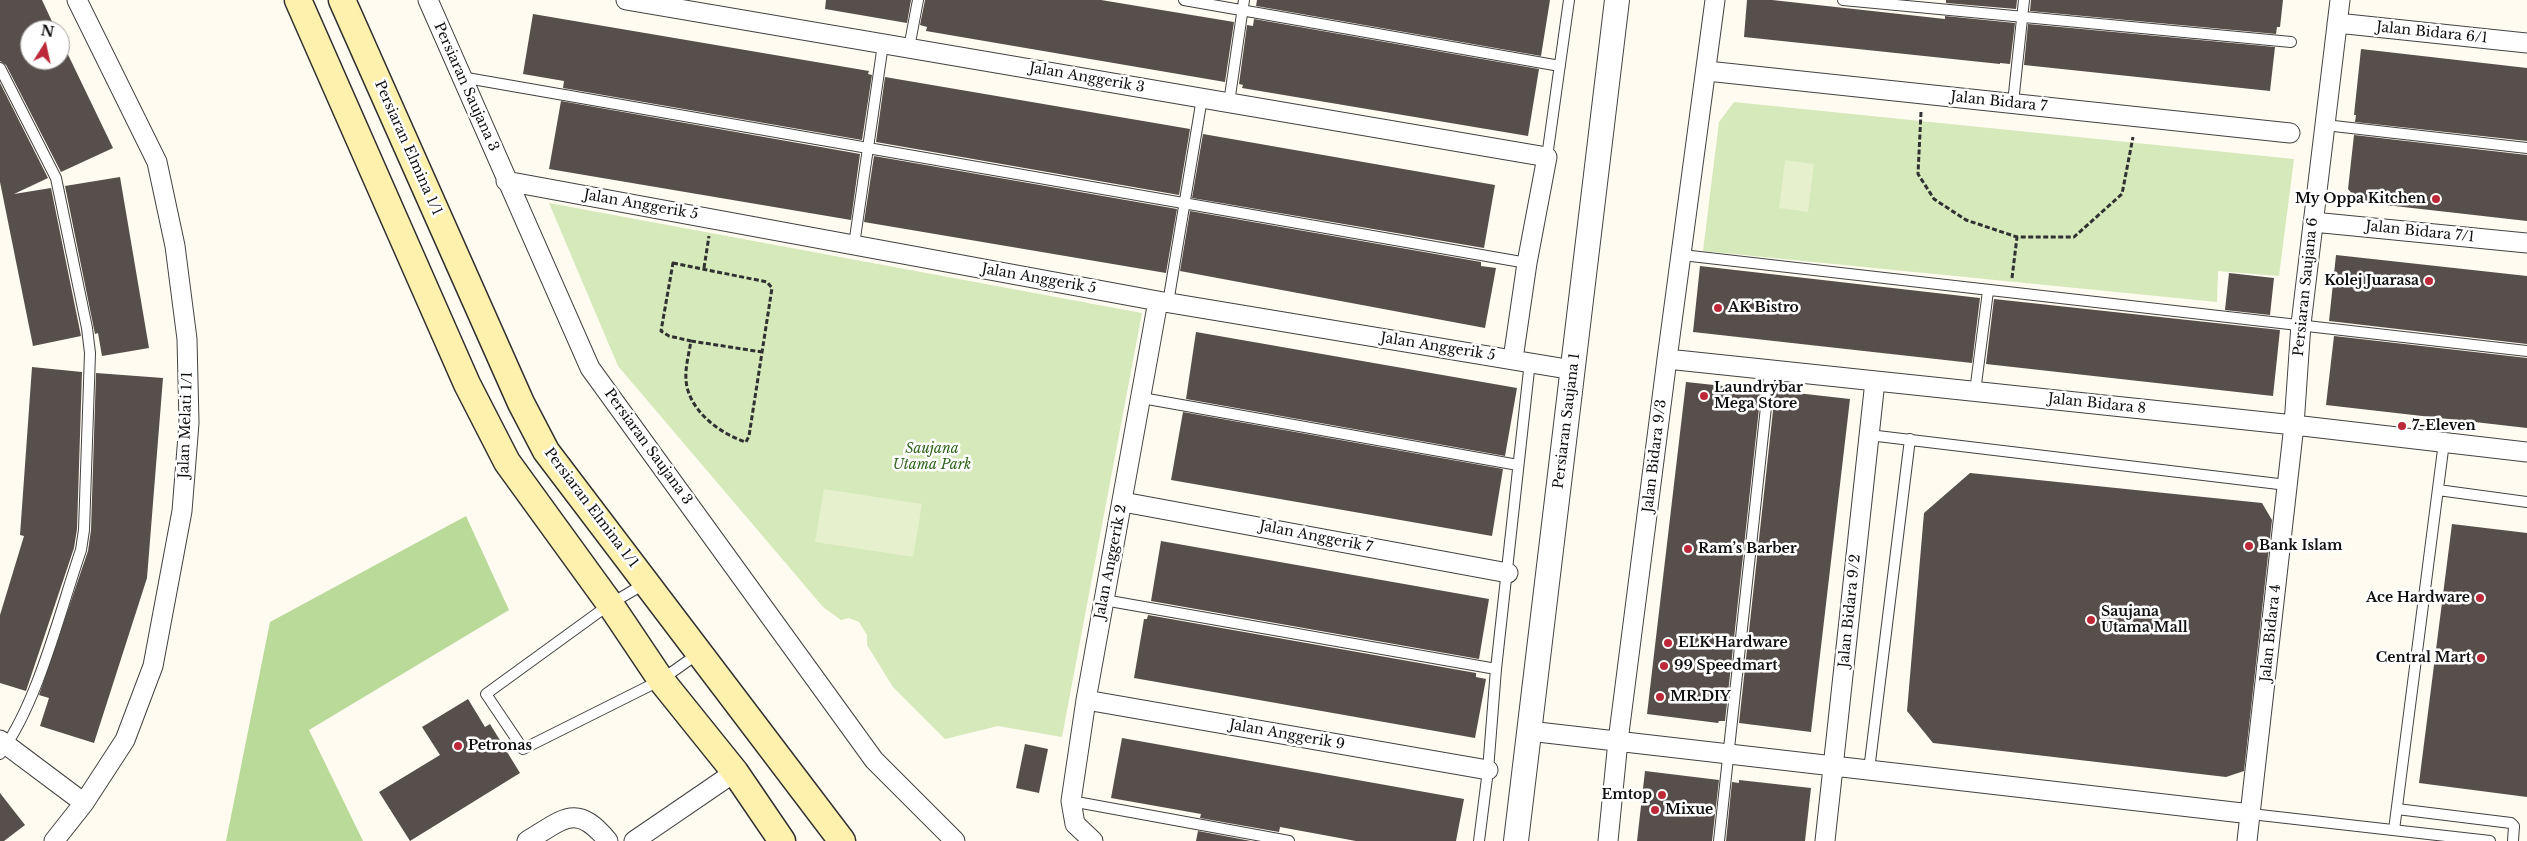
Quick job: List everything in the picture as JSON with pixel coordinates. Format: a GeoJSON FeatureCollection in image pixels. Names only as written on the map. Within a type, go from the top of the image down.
{"type":"FeatureCollection","features":[{"type":"Feature","properties":{"kind":"main road"},"geometry":{"type":"LineString","coordinates":[[298,0],[467,384],[507,462],[610,604],[661,680],[735,772],[782,841]]}},
{"type":"Feature","properties":{"kind":"main road","name":"Persiaran Elmina 1/1"},"geometry":{"type":"LineString","coordinates":[[342,0],[521,403],[546,451],[842,841]]}},
{"type":"Feature","properties":{"kind":"street","name":"Jalan Melati 1/1"},"geometry":{"type":"LineString","coordinates":[[54,841],[84,803],[125,740],[153,666],[182,511],[189,423],[187,339],[175,246],[157,162],[77,0]]}},
{"type":"Feature","properties":{"kind":"street","name":"Persiaran Saujana 3"},"geometry":{"type":"LineString","coordinates":[[428,0],[590,368],[874,760],[955,841]]}},
{"type":"Feature","properties":{"kind":"street","name":"Jalan Anggerik 3"},"geometry":{"type":"LineString","coordinates":[[626,0],[1547,157]]}},
{"type":"Feature","properties":{"kind":"street","name":"Persiaran Saujana 1"},"geometry":{"type":"LineString","coordinates":[[1516,841],[1617,0]]}},
{"type":"Feature","properties":{"kind":"street","name":"Jalan Bidara 9/3"},"geometry":{"type":"LineString","coordinates":[[1608,841],[1618,742],[1715,0]]}},
{"type":"Feature","properties":{"kind":"street","name":"Persiaran Saujana 6"},"geometry":{"type":"LineString","coordinates":[[2294,425],[2301,324],[2340,0]]}},
{"type":"Feature","properties":{"kind":"street","name":"Jalan Bidara 6/1"},"geometry":{"type":"LineString","coordinates":[[2337,23],[2527,43]]}},
{"type":"Feature","properties":{"kind":"street","name":"Jalan Bidara 7"},"geometry":{"type":"LineString","coordinates":[[1707,71],[2290,133]]}},
{"type":"Feature","properties":{"kind":"street"},"geometry":{"type":"LineString","coordinates":[[1521,360],[1527,263],[1547,157]]}},
{"type":"Feature","properties":{"kind":"street","name":"Jalan Anggerik 5"},"geometry":{"type":"LineString","coordinates":[[506,180],[1163,302],[1573,370]]}},
{"type":"Feature","properties":{"kind":"street","name":"Jalan Bidara 7/1"},"geometry":{"type":"LineString","coordinates":[[2313,222],[2527,243]]}},
{"type":"Feature","properties":{"kind":"street","name":"Jalan Anggerik 2"},"geometry":{"type":"LineString","coordinates":[[1093,841],[1075,824],[1071,801],[1086,700],[1104,600],[1142,398],[1163,302]]}},
{"type":"Feature","properties":{"kind":"street","name":"Jalan Bidara 8"},"geometry":{"type":"LineString","coordinates":[[1667,359],[2294,425],[2527,452]]}},
{"type":"Feature","properties":{"kind":"street","name":"Jalan Bidara 9/2"},"geometry":{"type":"LineString","coordinates":[[1825,841],[1875,382]]}},
{"type":"Feature","properties":{"kind":"street","name":"Jalan Bidara 4"},"geometry":{"type":"LineString","coordinates":[[2247,841],[2294,425]]}},
{"type":"Feature","properties":{"kind":"street","name":"Jalan Anggerik 7"},"geometry":{"type":"LineString","coordinates":[[1123,502],[1508,573]]}},
{"type":"Feature","properties":{"kind":"street","name":"Jalan Anggerik 9"},"geometry":{"type":"LineString","coordinates":[[1086,700],[1488,770]]}},
{"type":"Feature","properties":{"kind":"street"},"geometry":{"type":"LineString","coordinates":[[1529,731],[2251,814]]}},
{"type":"Feature","properties":{"kind":"street"},"geometry":{"type":"LineString","coordinates":[[2,746],[84,803]]}},
{"type":"Feature","properties":{"kind":"street"},"geometry":{"type":"LineString","coordinates":[[634,841],[735,772]]}},
{"type":"Feature","properties":{"kind":"street"},"geometry":{"type":"LineString","coordinates":[[527,841],[564,818],[580,817],[594,824],[608,841]]}},
{"type":"Feature","properties":{"kind":"lane"},"geometry":{"type":"LineString","coordinates":[[909,48],[918,0]]}},
{"type":"Feature","properties":{"kind":"lane"},"geometry":{"type":"LineString","coordinates":[[1184,0],[1243,5],[1560,66]]}},
{"type":"Feature","properties":{"kind":"lane"},"geometry":{"type":"LineString","coordinates":[[1547,157],[1569,0]]}},
{"type":"Feature","properties":{"kind":"lane"},"geometry":{"type":"LineString","coordinates":[[1843,0],[2291,42]]}},
{"type":"Feature","properties":{"kind":"lane"},"geometry":{"type":"LineString","coordinates":[[2012,103],[2024,0]]}},
{"type":"Feature","properties":{"kind":"lane"},"geometry":{"type":"LineString","coordinates":[[1229,102],[1243,5]]}},
{"type":"Feature","properties":{"kind":"lane"},"geometry":{"type":"LineString","coordinates":[[854,245],[883,44]]}},
{"type":"Feature","properties":{"kind":"lane"},"geometry":{"type":"LineString","coordinates":[[0,68],[56,178],[87,328],[90,354],[84,530],[81,550],[36,683],[2,746]]}},
{"type":"Feature","properties":{"kind":"lane"},"geometry":{"type":"LineString","coordinates":[[462,77],[1527,263]]}},
{"type":"Feature","properties":{"kind":"lane"},"geometry":{"type":"LineString","coordinates":[[1163,302],[1184,204],[1202,98]]}},
{"type":"Feature","properties":{"kind":"lane"},"geometry":{"type":"LineString","coordinates":[[2325,125],[2527,148]]}},
{"type":"Feature","properties":{"kind":"lane"},"geometry":{"type":"LineString","coordinates":[[1682,255],[2527,351]]}},
{"type":"Feature","properties":{"kind":"lane"},"geometry":{"type":"LineString","coordinates":[[1975,392],[1988,291]]}},
{"type":"Feature","properties":{"kind":"lane"},"geometry":{"type":"LineString","coordinates":[[1479,841],[1488,770],[1496,669],[1508,573],[1518,465],[1521,360]]}},
{"type":"Feature","properties":{"kind":"lane"},"geometry":{"type":"LineString","coordinates":[[1719,841],[1770,370]]}},
{"type":"Feature","properties":{"kind":"lane"},"geometry":{"type":"LineString","coordinates":[[1142,398],[1518,465]]}},
{"type":"Feature","properties":{"kind":"lane"},"geometry":{"type":"LineString","coordinates":[[1869,435],[2287,484]]}},
{"type":"Feature","properties":{"kind":"lane"},"geometry":{"type":"LineString","coordinates":[[1869,770],[1910,440]]}},
{"type":"Feature","properties":{"kind":"lane"},"geometry":{"type":"LineString","coordinates":[[2394,830],[2444,442]]}},
{"type":"Feature","properties":{"kind":"lane"},"geometry":{"type":"LineString","coordinates":[[2438,490],[2527,502]]}},
{"type":"Feature","properties":{"kind":"lane"},"geometry":{"type":"LineString","coordinates":[[647,582],[610,604],[486,694],[522,750],[661,680],[700,652]]}},
{"type":"Feature","properties":{"kind":"lane"},"geometry":{"type":"LineString","coordinates":[[1104,600],[1496,669]]}},
{"type":"Feature","properties":{"kind":"lane"},"geometry":{"type":"LineString","coordinates":[[1071,801],[1289,841]]}},
{"type":"Feature","properties":{"kind":"lane"},"geometry":{"type":"LineString","coordinates":[[2397,809],[2511,823],[2514,826],[2513,841]]}},
{"type":"Feature","properties":{"kind":"lane"},"geometry":{"type":"LineString","coordinates":[[2251,814],[2490,841]]}},
{"type":"Feature","properties":{"kind":"path"},"geometry":{"type":"LineString","coordinates":[[1922,94],[1918,174],[1934,199],[1966,220],[2018,236],[2074,237],[2122,194],[2136,116]]}},
{"type":"Feature","properties":{"kind":"path"},"geometry":{"type":"LineString","coordinates":[[704,268],[712,219]]}},
{"type":"Feature","properties":{"kind":"path"},"geometry":{"type":"LineString","coordinates":[[2010,293],[2018,236]]}},
{"type":"Feature","properties":{"kind":"path"},"geometry":{"type":"LineString","coordinates":[[691,341],[686,380],[692,398],[708,420],[730,437],[746,442],[749,436],[772,288],[767,282],[673,263],[661,331],[669,336],[691,341],[762,352]]}},
{"type":"Feature","properties":{"kind":"green space"},"geometry":{"type":"Polygon","coordinates":[[[1734,102],[2294,159],[2279,276],[2218,271],[2217,302],[1703,251],[1719,122],[1734,102]]]}},
{"type":"Feature","properties":{"kind":"green space"},"geometry":{"type":"Polygon","coordinates":[[[1785,160],[1814,164],[1808,212],[1779,208],[1785,160]]]}},
{"type":"Feature","properties":{"kind":"green space","name":"Saujana Utama Park"},"geometry":{"type":"Polygon","coordinates":[[[549,203],[1142,313],[1062,737],[998,726],[945,739],[893,687],[867,645],[867,635],[859,622],[849,618],[841,620],[823,607],[618,366],[549,203]]]}},
{"type":"Feature","properties":{"kind":"green space"},"geometry":{"type":"Polygon","coordinates":[[[824,489],[922,504],[913,557],[815,542],[824,489]]]}},
{"type":"Feature","properties":{"kind":"green space"},"geometry":{"type":"Polygon","coordinates":[[[466,516],[509,610],[309,730],[363,841],[226,841],[270,622],[466,516]]]}},
{"type":"Feature","properties":{"kind":"building"},"geometry":{"type":"Polygon","coordinates":[[[0,0],[42,0],[51,20],[20,20],[20,70],[70,70],[70,59],[113,148],[61,172],[6,65],[0,61],[0,0]]]}},
{"type":"Feature","properties":{"kind":"building"},"geometry":{"type":"Polygon","coordinates":[[[826,0],[911,0],[907,23],[825,9],[826,0]]]}},
{"type":"Feature","properties":{"kind":"building"},"geometry":{"type":"Polygon","coordinates":[[[925,0],[1101,0],[1234,22],[1225,82],[926,31],[927,27],[920,25],[925,0]]]}},
{"type":"Feature","properties":{"kind":"building"},"geometry":{"type":"Polygon","coordinates":[[[1257,0],[1550,0],[1541,56],[1256,6],[1257,0]]]}},
{"type":"Feature","properties":{"kind":"building"},"geometry":{"type":"Polygon","coordinates":[[[1747,0],[1772,0],[1945,19],[1945,16],[2015,23],[2010,64],[1744,37],[1747,0]]]}},
{"type":"Feature","properties":{"kind":"building"},"geometry":{"type":"Polygon","coordinates":[[[1946,0],[2017,0],[2016,9],[1946,3],[1946,0]]]}},
{"type":"Feature","properties":{"kind":"building"},"geometry":{"type":"Polygon","coordinates":[[[2031,0],[2283,0],[2280,27],[2277,27],[2276,34],[2030,11],[2031,0]]]}},
{"type":"Feature","properties":{"kind":"building"},"geometry":{"type":"Polygon","coordinates":[[[533,14],[869,71],[868,74],[872,75],[862,140],[563,88],[564,81],[523,74],[533,14]]]}},
{"type":"Feature","properties":{"kind":"building"},"geometry":{"type":"Polygon","coordinates":[[[1254,19],[1539,69],[1528,136],[1242,88],[1243,85],[1239,84],[1247,25],[1253,26],[1254,19]]]}},
{"type":"Feature","properties":{"kind":"building"},"geometry":{"type":"Polygon","coordinates":[[[2028,24],[2275,47],[2270,91],[2024,65],[2028,24]]]}},
{"type":"Feature","properties":{"kind":"building"},"geometry":{"type":"Polygon","coordinates":[[[2361,49],[2527,68],[2527,141],[2355,122],[2356,115],[2354,115],[2361,49]]]}},
{"type":"Feature","properties":{"kind":"building"},"geometry":{"type":"Polygon","coordinates":[[[885,77],[1190,129],[1179,195],[876,142],[885,77]]]}},
{"type":"Feature","properties":{"kind":"building"},"geometry":{"type":"Polygon","coordinates":[[[0,83],[48,178],[14,194],[51,188],[81,336],[33,346],[0,182],[0,83]]]}},
{"type":"Feature","properties":{"kind":"building"},"geometry":{"type":"Polygon","coordinates":[[[561,101],[860,154],[851,220],[549,169],[561,101]]]}},
{"type":"Feature","properties":{"kind":"building"},"geometry":{"type":"Polygon","coordinates":[[[1203,134],[1495,185],[1484,248],[1192,198],[1203,134]]]}},
{"type":"Feature","properties":{"kind":"building"},"geometry":{"type":"Polygon","coordinates":[[[2354,135],[2527,155],[2527,221],[2359,202],[2348,189],[2354,135]]]}},
{"type":"Feature","properties":{"kind":"building"},"geometry":{"type":"Polygon","coordinates":[[[874,156],[1177,209],[1166,273],[864,222],[874,156]]]}},
{"type":"Feature","properties":{"kind":"building"},"geometry":{"type":"Polygon","coordinates":[[[120,177],[149,348],[102,356],[98,333],[95,334],[65,186],[120,177]]]}},
{"type":"Feature","properties":{"kind":"building"},"geometry":{"type":"Polygon","coordinates":[[[1190,211],[1481,262],[1481,266],[1496,268],[1485,328],[1180,271],[1190,211]]]}},
{"type":"Feature","properties":{"kind":"building"},"geometry":{"type":"Polygon","coordinates":[[[2336,255],[2527,276],[2527,344],[2329,321],[2336,255]]]}},
{"type":"Feature","properties":{"kind":"building"},"geometry":{"type":"Polygon","coordinates":[[[1700,266],[1980,298],[1972,363],[1693,332],[1700,266]]]}},
{"type":"Feature","properties":{"kind":"building"},"geometry":{"type":"Polygon","coordinates":[[[2229,273],[2274,278],[2270,315],[2225,310],[2229,273]]]}},
{"type":"Feature","properties":{"kind":"building"},"geometry":{"type":"Polygon","coordinates":[[[1994,299],[2280,330],[2273,396],[1986,364],[1994,299]]]}},
{"type":"Feature","properties":{"kind":"building"},"geometry":{"type":"Polygon","coordinates":[[[1196,332],[1517,388],[1505,456],[1186,399],[1196,332]]]}},
{"type":"Feature","properties":{"kind":"building"},"geometry":{"type":"Polygon","coordinates":[[[2334,336],[2527,358],[2527,428],[2326,405],[2334,336]]]}},
{"type":"Feature","properties":{"kind":"building"},"geometry":{"type":"Polygon","coordinates":[[[32,367],[82,372],[77,529],[74,548],[26,691],[0,683],[0,615],[24,536],[20,535],[32,367]]]}},
{"type":"Feature","properties":{"kind":"building"},"geometry":{"type":"Polygon","coordinates":[[[96,373],[163,378],[147,578],[94,743],[40,726],[49,698],[39,695],[88,551],[91,530],[96,373]]]}},
{"type":"Feature","properties":{"kind":"building"},"geometry":{"type":"Polygon","coordinates":[[[1686,382],[1761,390],[1725,721],[1719,721],[1718,723],[1647,714],[1686,382]]]}},
{"type":"Feature","properties":{"kind":"building"},"geometry":{"type":"Polygon","coordinates":[[[1775,392],[1850,399],[1811,732],[1739,723],[1775,392]]]}},
{"type":"Feature","properties":{"kind":"building"},"geometry":{"type":"Polygon","coordinates":[[[1183,412],[1503,469],[1492,536],[1171,480],[1183,412]]]}},
{"type":"Feature","properties":{"kind":"building","name":"Saujana Utama Mall"},"geometry":{"type":"Polygon","coordinates":[[[1970,473],[2262,503],[2272,520],[2244,771],[2226,777],[1933,743],[1907,711],[1924,513],[1970,473]]]}},
{"type":"Feature","properties":{"kind":"building","name":"Central Mart"},"geometry":{"type":"Polygon","coordinates":[[[2452,524],[2527,533],[2527,797],[2419,783],[2452,524]]]}},
{"type":"Feature","properties":{"kind":"building"},"geometry":{"type":"Polygon","coordinates":[[[1161,541],[1489,599],[1479,659],[1151,601],[1161,541]]]}},
{"type":"Feature","properties":{"kind":"building"},"geometry":{"type":"Polygon","coordinates":[[[1148,615],[1476,673],[1476,677],[1486,679],[1475,738],[1134,678],[1144,619],[1147,619],[1148,615]]]}},
{"type":"Feature","properties":{"kind":"building"},"geometry":{"type":"Polygon","coordinates":[[[468,699],[485,727],[490,724],[520,773],[410,841],[379,792],[440,755],[422,727],[468,699]]]}},
{"type":"Feature","properties":{"kind":"building"},"geometry":{"type":"Polygon","coordinates":[[[1122,738],[1464,799],[1456,841],[1356,841],[1280,827],[1279,832],[1200,818],[1201,814],[1111,798],[1122,738]]]}},
{"type":"Feature","properties":{"kind":"building"},"geometry":{"type":"Polygon","coordinates":[[[1025,744],[1048,749],[1039,793],[1016,788],[1025,744]]]}},
{"type":"Feature","properties":{"kind":"building"},"geometry":{"type":"Polygon","coordinates":[[[1645,771],[1719,780],[1712,841],[1637,841],[1645,771]]]}},
{"type":"Feature","properties":{"kind":"building"},"geometry":{"type":"Polygon","coordinates":[[[1739,780],[1811,788],[1805,841],[1726,841],[1732,782],[1739,783],[1739,780]]]}},
{"type":"Feature","properties":{"kind":"building"},"geometry":{"type":"Polygon","coordinates":[[[0,793],[25,825],[4,841],[0,841],[0,793]]]}},
{"type":"Feature","properties":{"kind":"building"},"geometry":{"type":"Polygon","coordinates":[[[1198,831],[1251,841],[1196,841],[1198,831]]]}},
{"type":"Feature","properties":{"kind":"place","name":"My Oppa Kitchen"},"geometry":{"type":"Point","coordinates":[2436,199]}},
{"type":"Feature","properties":{"kind":"place","name":"Kolej Juarasa"},"geometry":{"type":"Point","coordinates":[2429,281]}},
{"type":"Feature","properties":{"kind":"place","name":"AK Bistro"},"geometry":{"type":"Point","coordinates":[1718,308]}},
{"type":"Feature","properties":{"kind":"place","name":"Laundrybar Mega Store"},"geometry":{"type":"Point","coordinates":[1704,396]}},
{"type":"Feature","properties":{"kind":"place","name":"7-Eleven"},"geometry":{"type":"Point","coordinates":[2402,426]}},
{"type":"Feature","properties":{"kind":"place","name":"Bank Islam"},"geometry":{"type":"Point","coordinates":[2249,546]}},
{"type":"Feature","properties":{"kind":"place","name":"Ram’s Barber"},"geometry":{"type":"Point","coordinates":[1688,549]}},
{"type":"Feature","properties":{"kind":"place","name":"Ace Hardware"},"geometry":{"type":"Point","coordinates":[2480,598]}},
{"type":"Feature","properties":{"kind":"place","name":"Saujana Utama Mall"},"geometry":{"type":"Point","coordinates":[2091,620]}},
{"type":"Feature","properties":{"kind":"place","name":"ELK Hardware"},"geometry":{"type":"Point","coordinates":[1668,643]}},
{"type":"Feature","properties":{"kind":"place","name":"Central Mart"},"geometry":{"type":"Point","coordinates":[2481,658]}},
{"type":"Feature","properties":{"kind":"place","name":"99 Speedmart"},"geometry":{"type":"Point","coordinates":[1664,666]}},
{"type":"Feature","properties":{"kind":"place","name":"MR.DIY"},"geometry":{"type":"Point","coordinates":[1660,697]}},
{"type":"Feature","properties":{"kind":"place","name":"Petronas"},"geometry":{"type":"Point","coordinates":[458,746]}},
{"type":"Feature","properties":{"kind":"place","name":"Emtop"},"geometry":{"type":"Point","coordinates":[1662,795]}},
{"type":"Feature","properties":{"kind":"place","name":"Mixue"},"geometry":{"type":"Point","coordinates":[1655,810]}}]}
